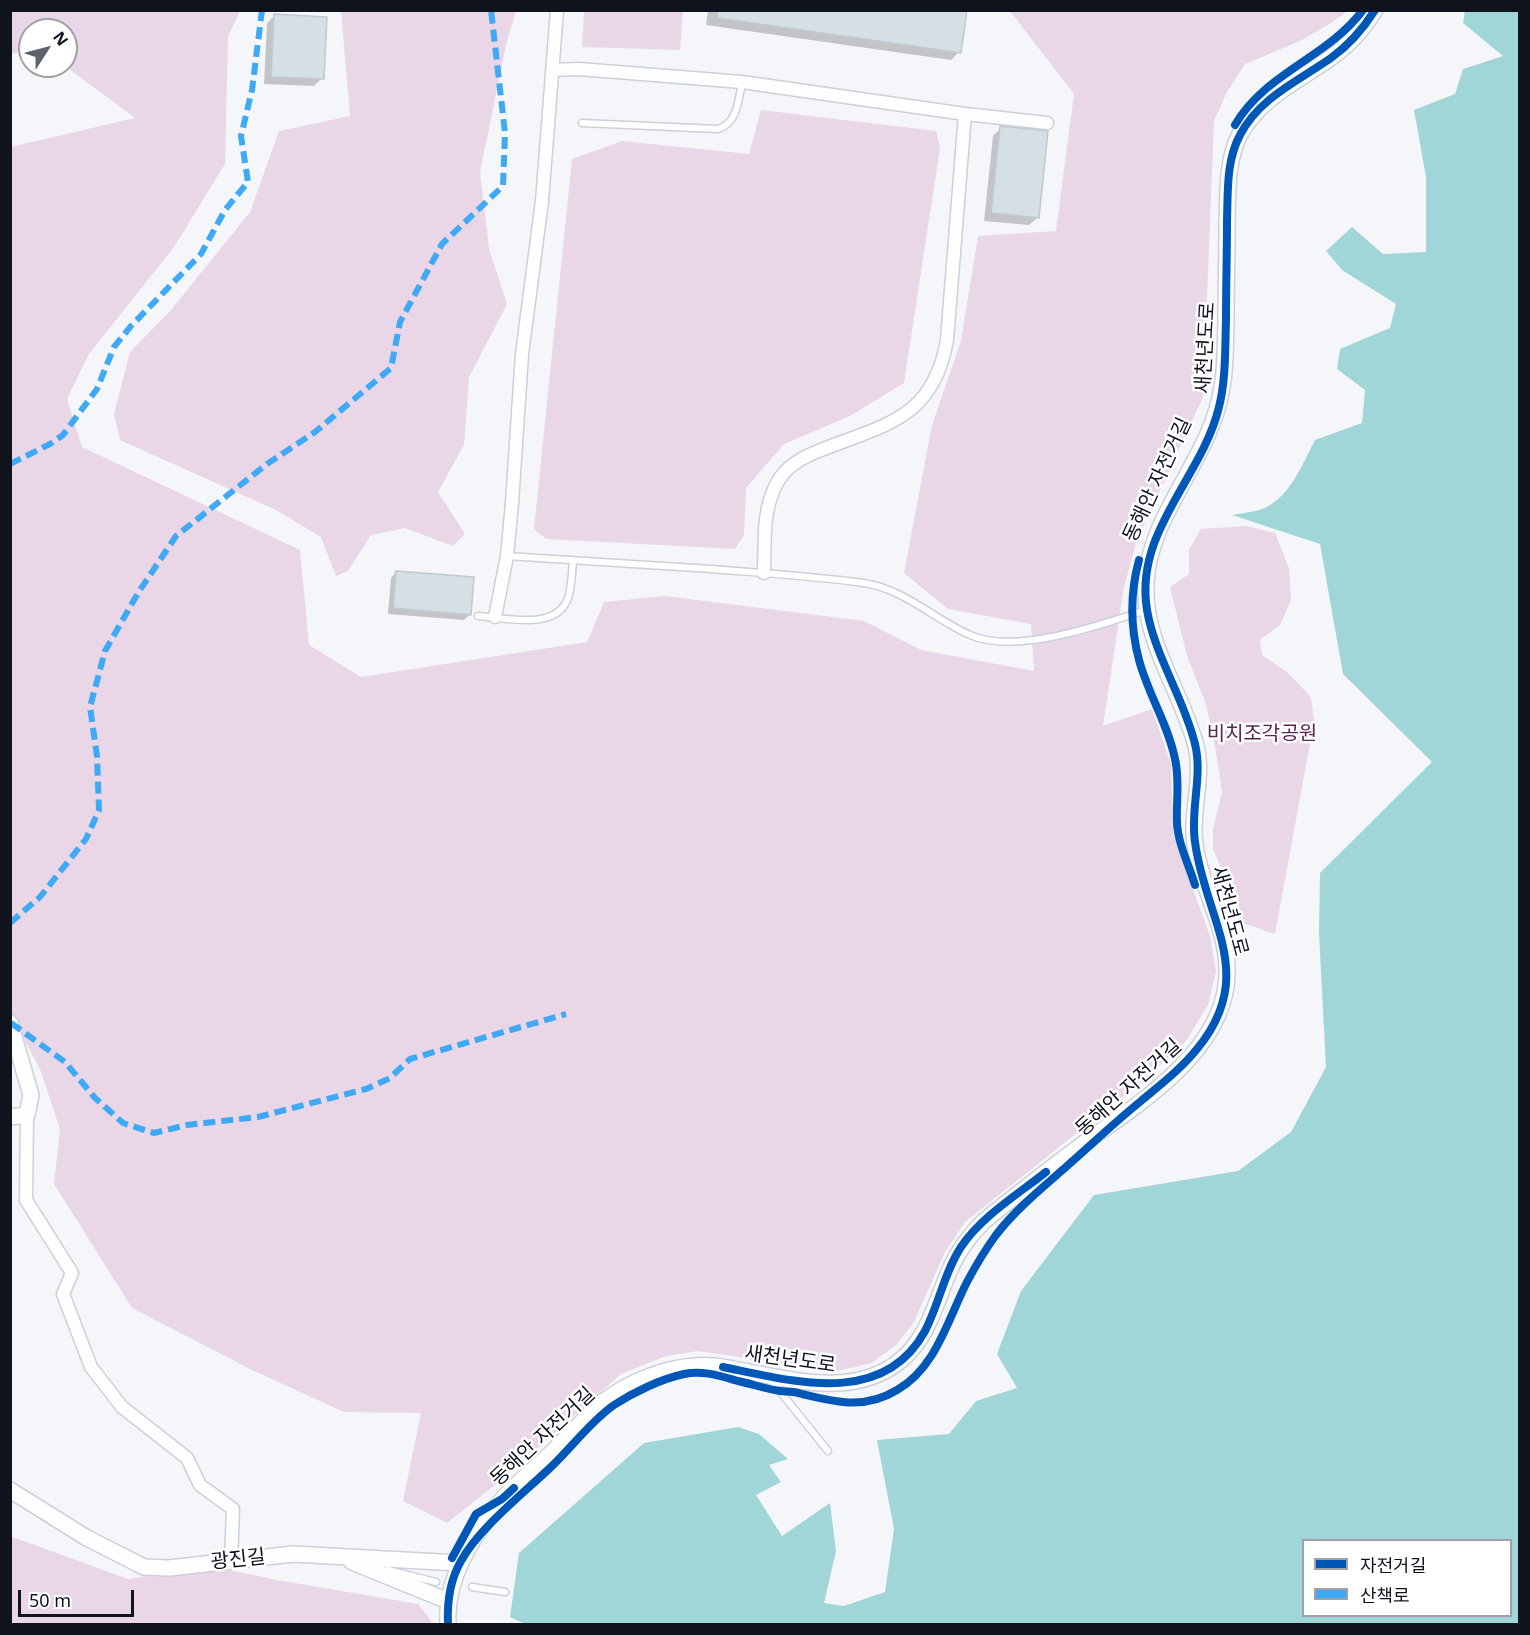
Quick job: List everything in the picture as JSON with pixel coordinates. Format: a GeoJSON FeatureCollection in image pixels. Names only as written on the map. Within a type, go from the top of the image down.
{"type":"FeatureCollection","features":[{"type":"Feature","properties":{"kind":"street"},"geometry":{"type":"LineString","coordinates":[[495,617],[507,556],[522,354],[542,201],[556,10]]}},
{"type":"Feature","properties":{"kind":"street","name":"새천년도로"},"geometry":{"type":"LineString","coordinates":[[448,1624],[448,1601],[459,1563],[502,1499],[615,1392],[674,1369],[696,1365],[717,1366],[833,1385],[872,1378],[903,1359],[926,1330],[952,1265],[970,1234],[1162,1084],[1198,1048],[1211,1031],[1226,993],[1225,949],[1195,848],[1193,826],[1197,792],[1197,749],[1153,632],[1147,610],[1145,588],[1147,567],[1161,524],[1203,447],[1219,406],[1225,357],[1228,181],[1231,161],[1239,136],[1262,106],[1285,87],[1345,47],[1360,32],[1375,10]]}},
{"type":"Feature","properties":{"kind":"street"},"geometry":{"type":"LineString","coordinates":[[552,70],[579,69],[742,82],[965,114],[1047,123]]}},
{"type":"Feature","properties":{"kind":"street"},"geometry":{"type":"LineString","coordinates":[[764,573],[765,522],[768,507],[778,480],[786,471],[807,456],[891,423],[921,401],[933,387],[940,371],[947,340],[965,114]]}},
{"type":"Feature","properties":{"kind":"street"},"geometry":{"type":"LineString","coordinates":[[10,1023],[31,1095],[27,1114],[26,1200],[72,1273],[63,1294],[91,1367],[122,1407],[187,1458],[200,1485],[233,1509],[231,1562]]}},
{"type":"Feature","properties":{"kind":"street"},"geometry":{"type":"LineString","coordinates":[[10,1117],[27,1114]]}},
{"type":"Feature","properties":{"kind":"street","name":"광진길"},"geometry":{"type":"LineString","coordinates":[[10,1491],[87,1538],[144,1567],[169,1568],[293,1554],[459,1563]]}},
{"type":"Feature","properties":{"kind":"street","name":"광진길"},"geometry":{"type":"LineString","coordinates":[[341,1557],[448,1601]]}},
{"type":"Feature","properties":{"kind":"lane"},"geometry":{"type":"LineString","coordinates":[[582,123],[718,129],[725,127],[734,117],[742,82]]}},
{"type":"Feature","properties":{"kind":"lane"},"geometry":{"type":"LineString","coordinates":[[507,556],[764,573],[866,583],[885,588],[969,634],[993,642],[1052,636],[1100,625],[1147,610]]}},
{"type":"Feature","properties":{"kind":"lane"},"geometry":{"type":"LineString","coordinates":[[478,616],[539,620],[558,613],[569,595],[573,560]]}},
{"type":"Feature","properties":{"kind":"lane"},"geometry":{"type":"LineString","coordinates":[[768,1376],[828,1451]]}},
{"type":"Feature","properties":{"kind":"lane"},"geometry":{"type":"LineString","coordinates":[[341,1557],[436,1582]]}},
{"type":"Feature","properties":{"kind":"lane"},"geometry":{"type":"LineString","coordinates":[[472,1587],[505,1592]]}},
{"type":"Feature","properties":{"kind":"green space"},"geometry":{"type":"Polygon","coordinates":[[[11,11],[240,11],[228,36],[225,164],[174,247],[89,354],[67,399],[82,447],[300,550],[309,645],[361,677],[587,642],[604,602],[665,596],[864,621],[921,650],[1034,671],[1031,624],[948,609],[904,573],[932,425],[961,341],[978,236],[1056,231],[1074,94],[1010,11],[1348,11],[1300,41],[1245,64],[1227,92],[1214,121],[1203,397],[1137,540],[1124,587],[1103,726],[1152,709],[1171,764],[1173,834],[1210,936],[1216,971],[1208,1005],[1186,1041],[1152,1073],[965,1222],[945,1252],[914,1322],[896,1345],[872,1363],[837,1371],[698,1351],[666,1356],[621,1374],[500,1481],[447,1523],[403,1501],[421,1413],[344,1412],[252,1370],[132,1308],[54,1184],[60,1129],[40,1069],[11,1015],[10,147],[135,118],[78,76],[78,18],[18,18],[18,53],[11,54],[11,11]]]}},
{"type":"Feature","properties":{"kind":"green space"},"geometry":{"type":"Polygon","coordinates":[[[341,11],[516,11],[506,45],[480,172],[489,249],[507,304],[469,377],[464,445],[438,492],[465,534],[453,546],[405,528],[371,535],[348,571],[336,576],[321,537],[276,510],[120,440],[114,414],[130,352],[171,310],[250,212],[279,131],[350,116],[341,11]]]}},
{"type":"Feature","properties":{"kind":"green space"},"geometry":{"type":"Polygon","coordinates":[[[584,11],[683,11],[680,50],[582,47],[584,11]]]}},
{"type":"Feature","properties":{"kind":"green space"},"geometry":{"type":"Polygon","coordinates":[[[761,110],[936,131],[940,148],[904,383],[850,416],[784,444],[746,488],[744,535],[735,549],[546,539],[534,529],[572,159],[622,141],[749,154],[761,110]]]}},
{"type":"Feature","properties":{"kind":"green space","name":"비치조각공원"},"geometry":{"type":"Polygon","coordinates":[[[1246,526],[1275,533],[1289,568],[1291,600],[1280,625],[1260,640],[1262,655],[1287,672],[1311,697],[1314,722],[1275,934],[1239,922],[1236,904],[1213,849],[1213,829],[1222,792],[1215,746],[1206,704],[1187,656],[1170,587],[1189,574],[1189,550],[1201,529],[1246,526]]]}},
{"type":"Feature","properties":{"kind":"green space"},"geometry":{"type":"Polygon","coordinates":[[[10,1536],[128,1579],[209,1566],[418,1604],[432,1624],[11,1624],[10,1536]]]}},
{"type":"Feature","properties":{"kind":"water"},"geometry":{"type":"Polygon","coordinates":[[[1465,10],[1520,11],[1519,1624],[525,1624],[510,1617],[519,1553],[644,1443],[738,1427],[759,1434],[788,1459],[769,1465],[781,1482],[756,1495],[782,1536],[830,1503],[836,1551],[824,1603],[844,1606],[885,1592],[894,1529],[877,1440],[949,1434],[976,1401],[1017,1388],[997,1354],[1021,1291],[1094,1195],[1238,1171],[1291,1132],[1326,1067],[1319,933],[1320,873],[1432,762],[1343,674],[1320,544],[1232,515],[1265,508],[1274,502],[1295,479],[1315,440],[1362,423],[1365,390],[1337,369],[1340,349],[1390,328],[1396,304],[1342,270],[1326,251],[1352,227],[1383,254],[1426,252],[1426,177],[1414,110],[1455,94],[1463,69],[1503,56],[1463,23],[1465,10]]]}},
{"type":"Feature","properties":{"kind":"building"},"geometry":{"type":"Polygon","coordinates":[[[718,10],[967,10],[961,53],[717,18],[718,10]]]}},
{"type":"Feature","properties":{"kind":"building"},"geometry":{"type":"Polygon","coordinates":[[[274,14],[327,17],[324,79],[271,77],[274,14]]]}},
{"type":"Feature","properties":{"kind":"building"},"geometry":{"type":"Polygon","coordinates":[[[1000,126],[1048,131],[1039,218],[991,213],[1000,126]]]}},
{"type":"Feature","properties":{"kind":"building"},"geometry":{"type":"Polygon","coordinates":[[[396,571],[474,577],[471,615],[393,608],[396,571]]]}},
{"type":"Feature","properties":{"kind":"marked path"},"geometry":{"type":"LineString","coordinates":[[10,464],[63,435],[97,389],[114,347],[131,326],[201,254],[225,210],[248,182],[241,136],[252,90],[262,10]]}},
{"type":"Feature","properties":{"kind":"marked path"},"geometry":{"type":"LineString","coordinates":[[10,923],[40,897],[86,839],[99,810],[97,756],[90,707],[105,651],[138,593],[176,536],[267,464],[315,432],[391,368],[400,322],[442,244],[503,186],[505,133],[491,10]]}},
{"type":"Feature","properties":{"kind":"marked path"},"geometry":{"type":"LineString","coordinates":[[11,1023],[65,1062],[95,1098],[123,1123],[154,1133],[187,1125],[258,1117],[366,1089],[390,1078],[410,1059],[566,1014]]}},
{"type":"Feature","properties":{"kind":"cycle path"},"geometry":{"type":"LineString","coordinates":[[1235,125],[1263,92],[1332,41],[1363,10]]}},
{"type":"Feature","properties":{"kind":"cycle path","name":"동해안 자전거길"},"geometry":{"type":"LineString","coordinates":[[448,1624],[448,1608],[454,1576],[461,1561],[479,1536],[597,1419],[630,1395],[666,1379],[698,1373],[850,1403],[885,1396],[910,1381],[922,1369],[940,1342],[970,1276],[1004,1225],[1039,1191],[1177,1070],[1197,1049],[1215,1022],[1224,996],[1226,971],[1223,947],[1200,870],[1195,842],[1197,756],[1190,727],[1156,644],[1147,610],[1146,582],[1150,555],[1172,506],[1199,458],[1219,407],[1225,353],[1228,188],[1235,145],[1248,122],[1268,100],[1344,48],[1375,10]]}},
{"type":"Feature","properties":{"kind":"cycle path"},"geometry":{"type":"LineString","coordinates":[[1139,560],[1132,610],[1136,647],[1143,673],[1172,746],[1177,775],[1178,831],[1195,885]]}},
{"type":"Feature","properties":{"kind":"cycle path"},"geometry":{"type":"LineString","coordinates":[[723,1367],[778,1378],[834,1383],[861,1380],[885,1371],[907,1355],[925,1331],[950,1267],[969,1236],[1000,1206],[1046,1172]]}},
{"type":"Feature","properties":{"kind":"cycle path","name":"동해안 자전거길"},"geometry":{"type":"LineString","coordinates":[[452,1558],[476,1514],[502,1499],[514,1488]]}}]}
